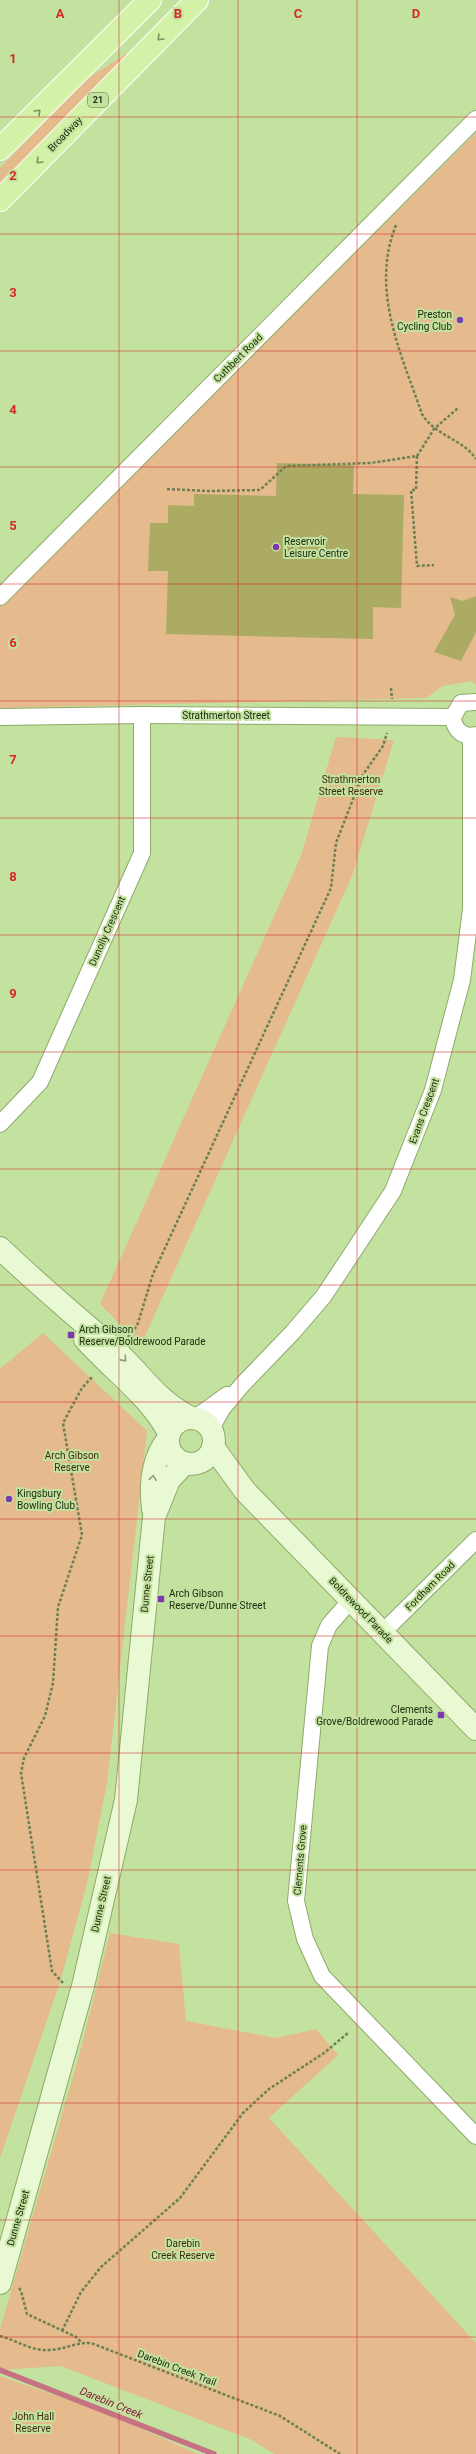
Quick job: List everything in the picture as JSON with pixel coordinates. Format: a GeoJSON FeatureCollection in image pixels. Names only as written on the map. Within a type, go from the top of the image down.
{"type":"FeatureCollection","features":[{"type":"Feature","properties":{"kind":"main road"},"geometry":{"type":"LineString","coordinates":[[0,150],[150,0]]}},
{"type":"Feature","properties":{"kind":"main road","name":"Broadway"},"geometry":{"type":"LineString","coordinates":[[0,200],[197,0]]}},
{"type":"Feature","properties":{"kind":"main road","name":"Boldrewood Parade"},"geometry":{"type":"LineString","coordinates":[[0,1248],[111,1357],[159,1397],[202,1428],[245,1491],[476,1729]]}},
{"type":"Feature","properties":{"kind":"main road","name":"Boldrewood Parade"},"geometry":{"type":"LineString","coordinates":[[111,1357],[160,1417],[168,1436]]}},
{"type":"Feature","properties":{"kind":"main road"},"geometry":{"type":"LineString","coordinates":[[176,1422],[202,1428],[205,1459],[191,1463],[172,1454],[168,1436],[176,1422]]}},
{"type":"Feature","properties":{"kind":"main road","name":"Dunne Street"},"geometry":{"type":"LineString","coordinates":[[0,2282],[83,1986],[126,1800],[154,1516],[151,1492],[157,1458],[168,1436]]}},
{"type":"Feature","properties":{"kind":"main road","name":"Boldrewood Parade"},"geometry":{"type":"LineString","coordinates":[[191,1463],[245,1491]]}},
{"type":"Feature","properties":{"kind":"main road","name":"Dunne Street"},"geometry":{"type":"LineString","coordinates":[[154,1516],[169,1480],[191,1463]]}},
{"type":"Feature","properties":{"kind":"street","name":"Cuthbert Road"},"geometry":{"type":"LineString","coordinates":[[0,597],[476,119]]}},
{"type":"Feature","properties":{"kind":"street"},"geometry":{"type":"LineString","coordinates":[[474,735],[465,735],[456,728],[453,717],[461,703],[476,702]]}},
{"type":"Feature","properties":{"kind":"street","name":"Strathmerton Street"},"geometry":{"type":"LineString","coordinates":[[0,717],[142,715],[394,715],[453,717]]}},
{"type":"Feature","properties":{"kind":"street","name":"Dunolly Crescent"},"geometry":{"type":"LineString","coordinates":[[0,1124],[40,1082],[142,853],[142,715]]}},
{"type":"Feature","properties":{"kind":"street","name":"Evans Crescent"},"geometry":{"type":"LineString","coordinates":[[202,1428],[323,1297],[393,1191],[433,1090],[462,980],[471,909],[474,735]]}},
{"type":"Feature","properties":{"kind":"street","name":"Fordham Road"},"geometry":{"type":"LineString","coordinates":[[383,1632],[476,1540]]}},
{"type":"Feature","properties":{"kind":"street","name":"Clements Grove"},"geometry":{"type":"LineString","coordinates":[[351,1600],[329,1625],[320,1646],[296,1901],[305,1939],[322,1976],[476,2136]]}},
{"type":"Feature","properties":{"kind":"path"},"geometry":{"type":"LineString","coordinates":[[400,220],[392,236],[386,290],[388,312],[394,335],[422,414],[434,428],[458,443],[476,460]]}},
{"type":"Feature","properties":{"kind":"path"},"geometry":{"type":"LineString","coordinates":[[434,565],[416,566],[410,490],[416,490],[417,456],[434,428],[458,408]]}},
{"type":"Feature","properties":{"kind":"path"},"geometry":{"type":"LineString","coordinates":[[167,489],[209,491],[260,490],[286,466],[370,463],[417,456]]}},
{"type":"Feature","properties":{"kind":"path"},"geometry":{"type":"LineString","coordinates":[[83,1986],[72,1986],[60,1982],[52,1971],[21,1773],[24,1758],[45,1716],[53,1683],[58,1607],[82,1535],[63,1423],[82,1388],[137,1326],[153,1274],[331,888],[336,843],[362,776],[383,746],[394,715],[391,688]]}},
{"type":"Feature","properties":{"kind":"path"},"geometry":{"type":"LineString","coordinates":[[62,2331],[81,2292],[102,2267],[180,2198],[242,2113],[269,2089],[324,2053],[348,2033]]}},
{"type":"Feature","properties":{"kind":"path"},"geometry":{"type":"LineString","coordinates":[[0,2282],[15,2285],[21,2291],[27,2314],[76,2337],[81,2342],[71,2347],[47,2351],[35,2349],[0,2336]]}},
{"type":"Feature","properties":{"kind":"path","name":"Darebin Creek Trail"},"geometry":{"type":"LineString","coordinates":[[81,2342],[91,2343],[280,2416],[340,2454]]}},
{"type":"Feature","properties":{"kind":"green space"},"geometry":{"type":"Polygon","coordinates":[[[185,0],[0,189],[0,168],[87,79],[129,52],[185,0]]]}},
{"type":"Feature","properties":{"kind":"green space"},"geometry":{"type":"Polygon","coordinates":[[[476,133],[476,685],[472,681],[443,686],[426,698],[0,708],[0,604],[476,133]]]}},
{"type":"Feature","properties":{"kind":"green space","name":"Strathmerton Street Reserve"},"geometry":{"type":"Polygon","coordinates":[[[336,737],[394,740],[352,876],[141,1345],[100,1304],[301,856],[336,737]]]}},
{"type":"Feature","properties":{"kind":"green space","name":"Arch Gibson Reserve"},"geometry":{"type":"Polygon","coordinates":[[[43,1333],[147,1431],[107,1783],[87,1884],[60,1982],[0,2158],[0,1369],[43,1333]]]}},
{"type":"Feature","properties":{"kind":"green space","name":"Darebin Creek Reserve"},"geometry":{"type":"Polygon","coordinates":[[[110,1933],[179,1944],[186,2021],[276,2038],[316,2029],[338,2055],[269,2118],[476,2343],[476,2454],[274,2454],[252,2440],[61,2366],[0,2370],[0,2329],[79,2056],[110,1933]]]}},
{"type":"Feature","properties":{"kind":"green space","name":"John Hall Reserve"},"geometry":{"type":"Polygon","coordinates":[[[0,2376],[103,2412],[198,2454],[0,2454],[0,2376]]]}},
{"type":"Feature","properties":{"kind":"building","name":"Reservoir Leisure Centre"},"geometry":{"type":"Polygon","coordinates":[[[277,463],[354,465],[353,494],[404,495],[401,608],[373,607],[373,639],[166,634],[168,571],[148,571],[150,523],[168,523],[168,505],[194,506],[194,494],[276,496],[277,463]]]}},
{"type":"Feature","properties":{"kind":"building"},"geometry":{"type":"Polygon","coordinates":[[[476,596],[476,632],[461,661],[434,652],[455,615],[450,597],[463,601],[476,596]]]}},
{"type":"Feature","properties":{"kind":"waterway","name":"Darebin Creek"},"geometry":{"type":"LineString","coordinates":[[0,2370],[214,2454]]}},
{"type":"Feature","properties":{"kind":"place","name":"Preston Cycling Club"},"geometry":{"type":"Point","coordinates":[460,320]}},
{"type":"Feature","properties":{"kind":"place","name":"Reservoir Leisure Centre"},"geometry":{"type":"Point","coordinates":[276,547]}},
{"type":"Feature","properties":{"kind":"place","name":"Arch Gibson Reserve/Boldrewood Parade"},"geometry":{"type":"Point","coordinates":[71,1335]}},
{"type":"Feature","properties":{"kind":"place","name":"Kingsbury Bowling Club"},"geometry":{"type":"Point","coordinates":[9,1499]}},
{"type":"Feature","properties":{"kind":"place","name":"Arch Gibson Reserve/Dunne Street"},"geometry":{"type":"Point","coordinates":[161,1599]}},
{"type":"Feature","properties":{"kind":"place","name":"Clements Grove/Boldrewood Parade"},"geometry":{"type":"Point","coordinates":[441,1715]}}]}
